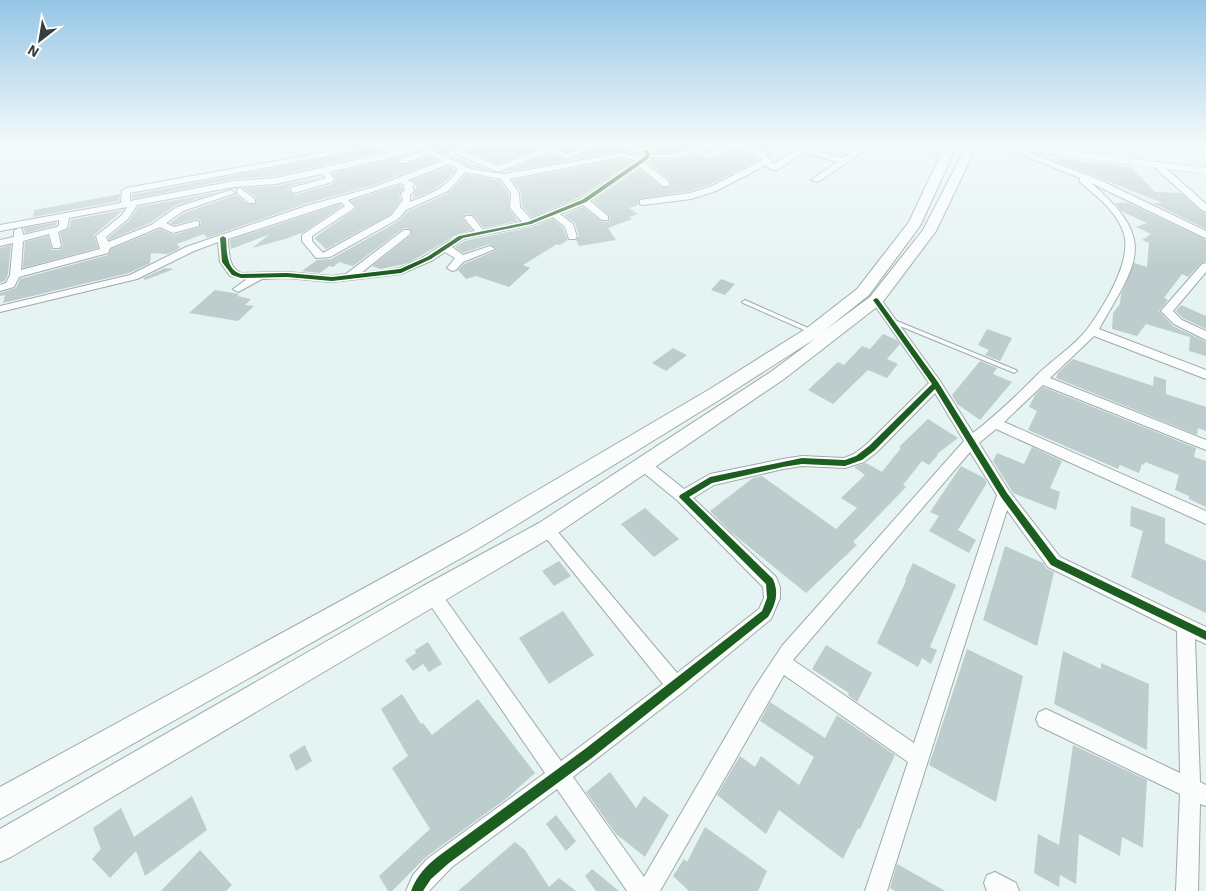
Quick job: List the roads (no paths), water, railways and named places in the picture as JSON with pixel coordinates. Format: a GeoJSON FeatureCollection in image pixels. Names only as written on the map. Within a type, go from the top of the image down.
{"type":"FeatureCollection","features":[{"type":"Feature","properties":{"kind":"main road"},"geometry":{"type":"LineString","coordinates":[[0,804],[471,541],[717,393],[813,332],[863,292],[915,223],[933,185]]}},
{"type":"Feature","properties":{"kind":"main road"},"geometry":{"type":"LineString","coordinates":[[0,846],[547,529],[778,375],[876,300],[929,231],[952,185]]}},
{"type":"Feature","properties":{"kind":"street"},"geometry":{"type":"LineString","coordinates":[[104,247],[101,236],[125,217],[130,204],[126,191],[161,185]]}},
{"type":"Feature","properties":{"kind":"street"},"geometry":{"type":"LineString","coordinates":[[0,228],[231,185]]}},
{"type":"Feature","properties":{"kind":"street"},"geometry":{"type":"LineString","coordinates":[[14,275],[100,252],[105,249],[104,247],[160,223],[186,206],[258,185]]}},
{"type":"Feature","properties":{"kind":"street"},"geometry":{"type":"LineString","coordinates":[[294,190],[316,185]]}},
{"type":"Feature","properties":{"kind":"street"},"geometry":{"type":"LineString","coordinates":[[0,309],[133,277],[190,249],[342,198],[401,185]]}},
{"type":"Feature","properties":{"kind":"street"},"geometry":{"type":"LineString","coordinates":[[393,193],[403,185]]}},
{"type":"Feature","properties":{"kind":"street"},"geometry":{"type":"LineString","coordinates":[[342,198],[350,207],[307,235],[307,241],[323,255],[395,217],[407,200],[405,194],[410,191],[404,185]]}},
{"type":"Feature","properties":{"kind":"street"},"geometry":{"type":"LineString","coordinates":[[401,210],[440,192],[450,185]]}},
{"type":"Feature","properties":{"kind":"street"},"geometry":{"type":"LineString","coordinates":[[510,185],[515,192],[515,208],[529,223]]}},
{"type":"Feature","properties":{"kind":"street"},"geometry":{"type":"LineString","coordinates":[[382,281],[406,275],[444,247],[462,237],[529,223],[554,214],[584,201],[606,185]]}},
{"type":"Feature","properties":{"kind":"street"},"geometry":{"type":"LineString","coordinates":[[643,202],[691,196],[721,185]]}},
{"type":"Feature","properties":{"kind":"street"},"geometry":{"type":"LineString","coordinates":[[648,891],[781,662],[794,645],[972,441],[996,424],[1040,379],[1092,331],[1121,280],[1130,255],[1131,239],[1124,221],[1108,202],[1088,185]]}},
{"type":"Feature","properties":{"kind":"street"},"geometry":{"type":"LineString","coordinates":[[1102,185],[1206,235]]}},
{"type":"Feature","properties":{"kind":"street"},"geometry":{"type":"LineString","coordinates":[[1179,185],[1206,209]]}},
{"type":"Feature","properties":{"kind":"street"},"geometry":{"type":"LineString","coordinates":[[240,191],[252,201]]}},
{"type":"Feature","properties":{"kind":"street"},"geometry":{"type":"LineString","coordinates":[[584,201],[605,218]]}},
{"type":"Feature","properties":{"kind":"street"},"geometry":{"type":"LineString","coordinates":[[554,214],[570,226],[572,237]]}},
{"type":"Feature","properties":{"kind":"street"},"geometry":{"type":"LineString","coordinates":[[0,243],[53,231],[62,227],[64,216]]}},
{"type":"Feature","properties":{"kind":"street"},"geometry":{"type":"LineString","coordinates":[[469,218],[482,234]]}},
{"type":"Feature","properties":{"kind":"street"},"geometry":{"type":"LineString","coordinates":[[160,223],[173,230],[196,224]]}},
{"type":"Feature","properties":{"kind":"street"},"geometry":{"type":"LineString","coordinates":[[0,288],[10,285],[14,275],[17,240],[21,224]]}},
{"type":"Feature","properties":{"kind":"street"},"geometry":{"type":"LineString","coordinates":[[53,231],[56,246]]}},
{"type":"Feature","properties":{"kind":"street"},"geometry":{"type":"LineString","coordinates":[[351,275],[407,232]]}},
{"type":"Feature","properties":{"kind":"street"},"geometry":{"type":"LineString","coordinates":[[223,238],[224,260],[234,274],[241,276],[287,275],[320,279],[401,271],[429,258]]}},
{"type":"Feature","properties":{"kind":"street"},"geometry":{"type":"LineString","coordinates":[[444,247],[460,256],[460,260]]}},
{"type":"Feature","properties":{"kind":"street"},"geometry":{"type":"LineString","coordinates":[[452,268],[460,260],[490,250]]}},
{"type":"Feature","properties":{"kind":"street"},"geometry":{"type":"LineString","coordinates":[[1206,266],[1167,311],[1178,322],[1206,336]]}},
{"type":"Feature","properties":{"kind":"street"},"geometry":{"type":"LineString","coordinates":[[238,288],[260,276]]}},
{"type":"Feature","properties":{"kind":"street"},"geometry":{"type":"LineString","coordinates":[[876,300],[936,384],[1004,495],[1054,562],[1206,636]]}},
{"type":"Feature","properties":{"kind":"street"},"geometry":{"type":"LineString","coordinates":[[1092,331],[1206,375]]}},
{"type":"Feature","properties":{"kind":"street"},"geometry":{"type":"LineString","coordinates":[[1040,379],[1206,445]]}},
{"type":"Feature","properties":{"kind":"street"},"geometry":{"type":"LineString","coordinates":[[683,497],[710,480],[802,461],[845,463],[859,458],[872,448],[936,384]]}},
{"type":"Feature","properties":{"kind":"street"},"geometry":{"type":"LineString","coordinates":[[996,424],[1206,518]]}},
{"type":"Feature","properties":{"kind":"street"},"geometry":{"type":"LineString","coordinates":[[417,891],[435,866],[560,776],[676,686],[765,614],[771,605],[774,594],[770,582],[683,497],[644,465]]}},
{"type":"Feature","properties":{"kind":"street"},"geometry":{"type":"LineString","coordinates":[[876,891],[1004,495]]}},
{"type":"Feature","properties":{"kind":"street"},"geometry":{"type":"LineString","coordinates":[[547,529],[676,686]]}},
{"type":"Feature","properties":{"kind":"street"},"geometry":{"type":"LineString","coordinates":[[432,594],[640,891]]}},
{"type":"Feature","properties":{"kind":"street"},"geometry":{"type":"LineString","coordinates":[[1186,626],[1198,791],[1187,891]]}},
{"type":"Feature","properties":{"kind":"street"},"geometry":{"type":"LineString","coordinates":[[781,662],[919,758]]}},
{"type":"Feature","properties":{"kind":"street"},"geometry":{"type":"LineString","coordinates":[[1046,719],[1198,791]]}},
{"type":"Feature","properties":{"kind":"lane"},"geometry":{"type":"LineString","coordinates":[[745,302],[813,332]]}},
{"type":"Feature","properties":{"kind":"lane"},"geometry":{"type":"LineString","coordinates":[[891,320],[1014,371]]}}]}
